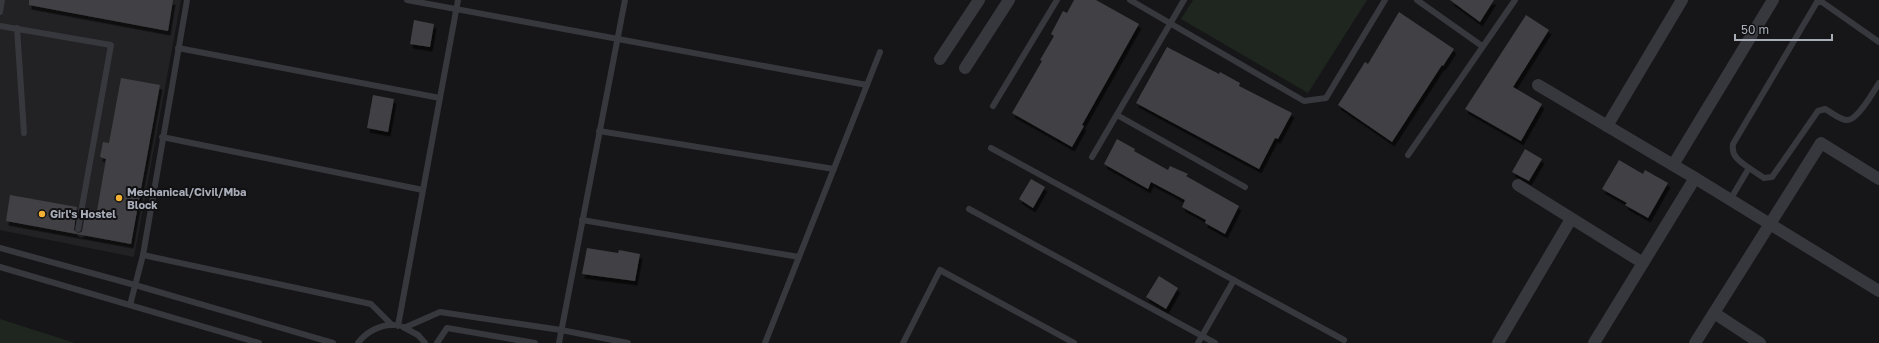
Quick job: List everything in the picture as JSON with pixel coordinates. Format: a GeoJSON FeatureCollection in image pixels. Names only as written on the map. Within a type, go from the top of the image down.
{"type":"FeatureCollection","features":[{"type":"Feature","properties":{"kind":"street"},"geometry":{"type":"LineString","coordinates":[[940,59],[979,0]]}},
{"type":"Feature","properties":{"kind":"street"},"geometry":{"type":"LineString","coordinates":[[965,68],[1009,0]]}},
{"type":"Feature","properties":{"kind":"street"},"geometry":{"type":"LineString","coordinates":[[1607,126],[1682,0]]}},
{"type":"Feature","properties":{"kind":"street"},"geometry":{"type":"LineString","coordinates":[[1673,164],[1773,0]]}},
{"type":"Feature","properties":{"kind":"street"},"geometry":{"type":"LineString","coordinates":[[1538,85],[1673,164],[1879,291]]}},
{"type":"Feature","properties":{"kind":"street"},"geometry":{"type":"LineString","coordinates":[[1695,343],[1821,143],[1879,180]]}},
{"type":"Feature","properties":{"kind":"street"},"geometry":{"type":"LineString","coordinates":[[1594,343],[1695,178]]}},
{"type":"Feature","properties":{"kind":"street"},"geometry":{"type":"LineString","coordinates":[[1518,185],[1643,264]]}},
{"type":"Feature","properties":{"kind":"street"},"geometry":{"type":"LineString","coordinates":[[1498,343],[1572,218]]}},
{"type":"Feature","properties":{"kind":"street"},"geometry":{"type":"LineString","coordinates":[[1714,313],[1760,343]]}},
{"type":"Feature","properties":{"kind":"lane"},"geometry":{"type":"LineString","coordinates":[[0,12],[2,0]]}},
{"type":"Feature","properties":{"kind":"lane"},"geometry":{"type":"LineString","coordinates":[[130,305],[142,255],[187,0]]}},
{"type":"Feature","properties":{"kind":"lane"},"geometry":{"type":"LineString","coordinates":[[407,0],[867,84]]}},
{"type":"Feature","properties":{"kind":"lane"},"geometry":{"type":"LineString","coordinates":[[395,325],[423,190],[458,0]]}},
{"type":"Feature","properties":{"kind":"lane"},"geometry":{"type":"LineString","coordinates":[[559,343],[625,0]]}},
{"type":"Feature","properties":{"kind":"lane"},"geometry":{"type":"LineString","coordinates":[[993,106],[1057,0]]}},
{"type":"Feature","properties":{"kind":"lane"},"geometry":{"type":"LineString","coordinates":[[1130,0],[1304,101],[1326,98],[1385,0]]}},
{"type":"Feature","properties":{"kind":"lane"},"geometry":{"type":"LineString","coordinates":[[1092,157],[1184,0]]}},
{"type":"Feature","properties":{"kind":"lane"},"geometry":{"type":"LineString","coordinates":[[1418,0],[1482,46]]}},
{"type":"Feature","properties":{"kind":"lane"},"geometry":{"type":"LineString","coordinates":[[1408,155],[1515,0]]}},
{"type":"Feature","properties":{"kind":"lane"},"geometry":{"type":"LineString","coordinates":[[1879,42],[1822,2],[1817,2],[1733,144],[1732,151],[1736,158],[1764,178],[1772,177],[1818,111],[1825,109],[1846,120],[1851,120],[1859,113],[1879,83]]}},
{"type":"Feature","properties":{"kind":"lane"},"geometry":{"type":"LineString","coordinates":[[0,26],[111,45],[78,229]]}},
{"type":"Feature","properties":{"kind":"lane"},"geometry":{"type":"LineString","coordinates":[[17,28],[24,133]]}},
{"type":"Feature","properties":{"kind":"lane"},"geometry":{"type":"LineString","coordinates":[[178,48],[440,98]]}},
{"type":"Feature","properties":{"kind":"lane"},"geometry":{"type":"LineString","coordinates":[[765,343],[880,52]]}},
{"type":"Feature","properties":{"kind":"lane"},"geometry":{"type":"LineString","coordinates":[[1118,115],[1245,187]]}},
{"type":"Feature","properties":{"kind":"lane"},"geometry":{"type":"LineString","coordinates":[[599,131],[834,169]]}},
{"type":"Feature","properties":{"kind":"lane"},"geometry":{"type":"LineString","coordinates":[[162,137],[423,190]]}},
{"type":"Feature","properties":{"kind":"lane"},"geometry":{"type":"LineString","coordinates":[[991,148],[1344,340]]}},
{"type":"Feature","properties":{"kind":"lane"},"geometry":{"type":"LineString","coordinates":[[1730,200],[1749,168]]}},
{"type":"Feature","properties":{"kind":"lane"},"geometry":{"type":"LineString","coordinates":[[969,209],[1215,343]]}},
{"type":"Feature","properties":{"kind":"lane"},"geometry":{"type":"LineString","coordinates":[[582,220],[799,257]]}},
{"type":"Feature","properties":{"kind":"lane"},"geometry":{"type":"LineString","coordinates":[[0,248],[135,285],[333,343]]}},
{"type":"Feature","properties":{"kind":"lane"},"geometry":{"type":"LineString","coordinates":[[142,255],[371,304],[395,325]]}},
{"type":"Feature","properties":{"kind":"lane"},"geometry":{"type":"LineString","coordinates":[[0,267],[259,343]]}},
{"type":"Feature","properties":{"kind":"lane"},"geometry":{"type":"LineString","coordinates":[[903,343],[940,270],[1074,343]]}},
{"type":"Feature","properties":{"kind":"lane"},"geometry":{"type":"LineString","coordinates":[[1198,343],[1234,280]]}},
{"type":"Feature","properties":{"kind":"lane"},"geometry":{"type":"LineString","coordinates":[[406,327],[440,312],[562,330],[628,343]]}},
{"type":"Feature","properties":{"kind":"lane"},"geometry":{"type":"LineString","coordinates":[[358,343],[362,338],[378,327],[395,325],[406,327],[418,335],[425,343]]}},
{"type":"Feature","properties":{"kind":"lane"},"geometry":{"type":"LineString","coordinates":[[437,343],[447,328],[535,343]]}},
{"type":"Feature","properties":{"kind":"shaded area"},"geometry":{"type":"Polygon","coordinates":[[[0,0],[181,0],[134,257],[0,230],[0,0]]]}},
{"type":"Feature","properties":{"kind":"shaded area"},"geometry":{"type":"Polygon","coordinates":[[[1193,0],[1367,0],[1308,93],[1181,19],[1193,0]]]}},
{"type":"Feature","properties":{"kind":"shaded area"},"geometry":{"type":"Polygon","coordinates":[[[0,319],[75,343],[0,343],[0,319]]]}},
{"type":"Feature","properties":{"kind":"building"},"geometry":{"type":"Polygon","coordinates":[[[29,0],[173,0],[168,31],[29,5],[29,0]]]}},
{"type":"Feature","properties":{"kind":"building"},"geometry":{"type":"Polygon","coordinates":[[[1074,0],[1096,0],[1139,24],[1082,125],[1084,126],[1072,147],[1012,113],[1042,61],[1040,60],[1054,36],[1051,34],[1063,11],[1067,13],[1074,0]]]}},
{"type":"Feature","properties":{"kind":"building"},"geometry":{"type":"Polygon","coordinates":[[[1450,0],[1494,0],[1480,22],[1450,0]]]}},
{"type":"Feature","properties":{"kind":"building"},"geometry":{"type":"Polygon","coordinates":[[[1399,12],[1454,49],[1392,142],[1338,105],[1365,62],[1368,64],[1399,12]]]}},
{"type":"Feature","properties":{"kind":"building"},"geometry":{"type":"Polygon","coordinates":[[[1526,15],[1549,30],[1513,87],[1542,104],[1521,141],[1465,109],[1526,15]]]}},
{"type":"Feature","properties":{"kind":"building"},"geometry":{"type":"Polygon","coordinates":[[[414,20],[434,24],[430,47],[410,44],[414,20]]]}},
{"type":"Feature","properties":{"kind":"building"},"geometry":{"type":"Polygon","coordinates":[[[1167,47],[1219,74],[1220,72],[1240,83],[1239,86],[1292,113],[1278,139],[1275,138],[1259,169],[1136,103],[1167,47]]]}},
{"type":"Feature","properties":{"kind":"building","name":"Mechanical/Civil/Mba Block"},"geometry":{"type":"Polygon","coordinates":[[[121,78],[160,85],[131,244],[6,221],[10,195],[77,207],[74,230],[78,233],[82,232],[86,209],[97,211],[106,159],[100,157],[103,142],[109,143],[121,78]]]}},
{"type":"Feature","properties":{"kind":"building"},"geometry":{"type":"Polygon","coordinates":[[[373,95],[394,99],[388,132],[367,128],[373,95]]]}},
{"type":"Feature","properties":{"kind":"building"},"geometry":{"type":"Polygon","coordinates":[[[1117,139],[1135,149],[1134,151],[1168,170],[1170,166],[1188,174],[1186,176],[1239,206],[1225,234],[1205,223],[1206,220],[1182,207],[1185,200],[1151,182],[1148,189],[1104,164],[1117,139]]]}},
{"type":"Feature","properties":{"kind":"building"},"geometry":{"type":"Polygon","coordinates":[[[1525,149],[1542,159],[1529,181],[1512,172],[1525,149]]]}},
{"type":"Feature","properties":{"kind":"building"},"geometry":{"type":"Polygon","coordinates":[[[1619,160],[1643,174],[1645,170],[1668,183],[1648,218],[1625,205],[1627,203],[1602,189],[1619,160]]]}},
{"type":"Feature","properties":{"kind":"building"},"geometry":{"type":"Polygon","coordinates":[[[1031,179],[1045,187],[1033,208],[1019,199],[1031,179]]]}},
{"type":"Feature","properties":{"kind":"building"},"geometry":{"type":"Polygon","coordinates":[[[587,248],[618,253],[619,250],[640,254],[635,281],[582,274],[587,248]]]}},
{"type":"Feature","properties":{"kind":"building"},"geometry":{"type":"Polygon","coordinates":[[[1159,276],[1178,288],[1166,309],[1146,297],[1159,276]]]}},
{"type":"Feature","properties":{"kind":"place","name":"Mechanical/Civil/Mba Block"},"geometry":{"type":"Point","coordinates":[119,198]}},
{"type":"Feature","properties":{"kind":"place","name":"Girl's Hostel"},"geometry":{"type":"Point","coordinates":[42,214]}}]}
